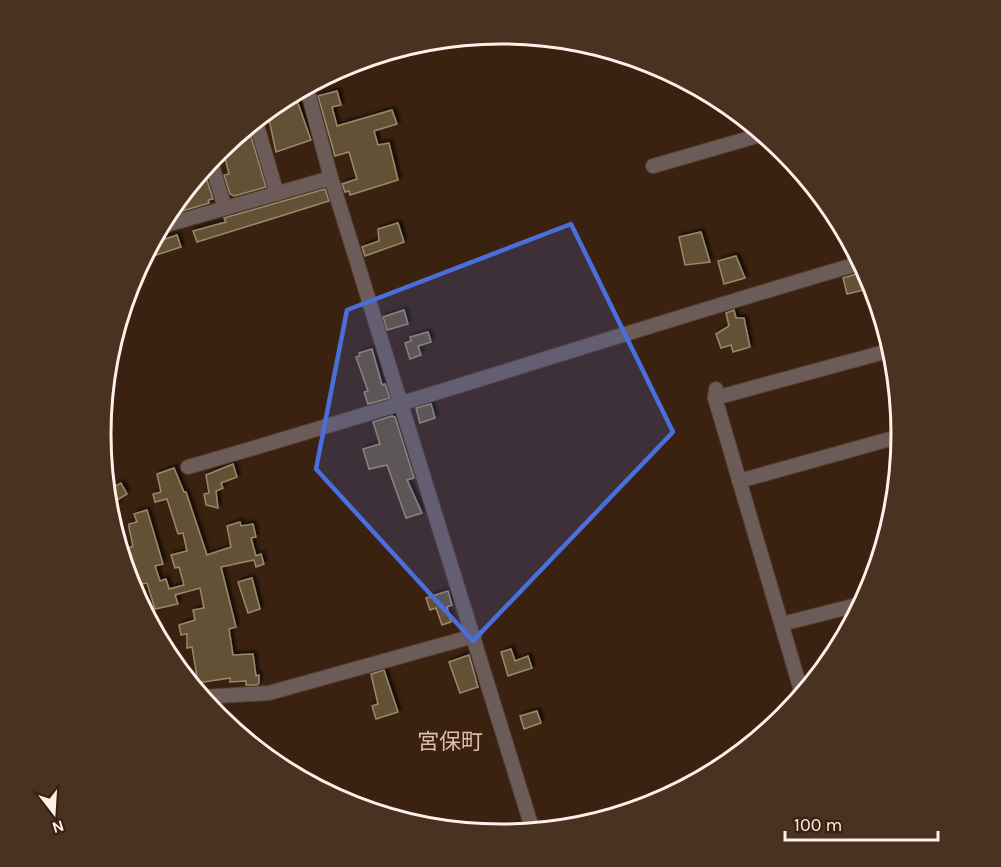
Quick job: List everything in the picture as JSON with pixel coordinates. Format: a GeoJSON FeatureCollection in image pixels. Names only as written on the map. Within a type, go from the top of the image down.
{"type":"FeatureCollection","features":[{"type":"Feature","properties":{"kind":"street"},"geometry":{"type":"LineString","coordinates":[[308,94],[331,178],[400,405],[530,822]]}},
{"type":"Feature","properties":{"kind":"street"},"geometry":{"type":"LineString","coordinates":[[258,128],[277,194]]}},
{"type":"Feature","properties":{"kind":"street"},"geometry":{"type":"LineString","coordinates":[[653,166],[754,137]]}},
{"type":"Feature","properties":{"kind":"street"},"geometry":{"type":"LineString","coordinates":[[213,170],[225,208]]}},
{"type":"Feature","properties":{"kind":"street"},"geometry":{"type":"LineString","coordinates":[[175,219],[225,208],[331,178]]}},
{"type":"Feature","properties":{"kind":"street"},"geometry":{"type":"LineString","coordinates":[[188,467],[400,405],[695,311],[852,266]]}},
{"type":"Feature","properties":{"kind":"street"},"geometry":{"type":"LineString","coordinates":[[799,684],[739,481],[716,393],[882,352]]}},
{"type":"Feature","properties":{"kind":"street"},"geometry":{"type":"LineString","coordinates":[[739,481],[891,439]]}},
{"type":"Feature","properties":{"kind":"street"},"geometry":{"type":"LineString","coordinates":[[782,624],[850,607]]}},
{"type":"Feature","properties":{"kind":"street"},"geometry":{"type":"LineString","coordinates":[[212,696],[269,693],[474,636]]}},
{"type":"Feature","properties":{"kind":"highlighted area"},"geometry":{"type":"Polygon","coordinates":[[[571,224],[673,432],[473,641],[316,469],[347,310],[571,224]]]}},
{"type":"Feature","properties":{"kind":"building"},"geometry":{"type":"Polygon","coordinates":[[[337,91],[341,105],[332,107],[337,126],[392,110],[397,124],[374,131],[378,145],[389,143],[398,180],[350,195],[349,191],[345,192],[342,184],[357,179],[349,152],[335,156],[318,96],[337,91]]]}},
{"type":"Feature","properties":{"kind":"building"},"geometry":{"type":"Polygon","coordinates":[[[297,101],[311,140],[276,152],[269,120],[297,101]]]}},
{"type":"Feature","properties":{"kind":"building"},"geometry":{"type":"Polygon","coordinates":[[[250,134],[266,187],[234,196],[230,194],[224,175],[229,174],[225,158],[250,134]]]}},
{"type":"Feature","properties":{"kind":"building"},"geometry":{"type":"Polygon","coordinates":[[[206,177],[213,199],[208,200],[209,203],[180,212],[206,177]]]}},
{"type":"Feature","properties":{"kind":"building"},"geometry":{"type":"Polygon","coordinates":[[[325,189],[329,201],[197,242],[193,231],[226,222],[224,218],[325,189]]]}},
{"type":"Feature","properties":{"kind":"building"},"geometry":{"type":"Polygon","coordinates":[[[398,223],[404,242],[365,256],[362,247],[379,241],[378,229],[398,223]]]}},
{"type":"Feature","properties":{"kind":"building"},"geometry":{"type":"Polygon","coordinates":[[[701,232],[710,262],[685,265],[679,237],[701,232]]]}},
{"type":"Feature","properties":{"kind":"building"},"geometry":{"type":"Polygon","coordinates":[[[177,235],[181,247],[154,256],[162,240],[177,235]]]}},
{"type":"Feature","properties":{"kind":"building"},"geometry":{"type":"Polygon","coordinates":[[[736,256],[745,278],[724,284],[718,261],[736,256]]]}},
{"type":"Feature","properties":{"kind":"building"},"geometry":{"type":"Polygon","coordinates":[[[856,274],[863,290],[847,294],[843,278],[856,274]]]}},
{"type":"Feature","properties":{"kind":"building"},"geometry":{"type":"Polygon","coordinates":[[[404,310],[408,324],[387,330],[383,317],[404,310]]]}},
{"type":"Feature","properties":{"kind":"building"},"geometry":{"type":"Polygon","coordinates":[[[734,310],[736,318],[744,318],[750,347],[733,352],[731,345],[721,348],[716,334],[729,326],[726,313],[734,310]]]}},
{"type":"Feature","properties":{"kind":"building"},"geometry":{"type":"Polygon","coordinates":[[[428,332],[431,342],[418,346],[421,355],[410,359],[405,343],[411,341],[410,337],[428,332]]]}},
{"type":"Feature","properties":{"kind":"building"},"geometry":{"type":"Polygon","coordinates":[[[372,349],[382,385],[385,384],[390,398],[368,404],[364,392],[368,391],[356,357],[360,356],[359,353],[372,349]]]}},
{"type":"Feature","properties":{"kind":"building"},"geometry":{"type":"Polygon","coordinates":[[[431,404],[435,418],[420,423],[416,408],[431,404]]]}},
{"type":"Feature","properties":{"kind":"building"},"geometry":{"type":"Polygon","coordinates":[[[395,417],[414,478],[407,480],[422,513],[406,518],[387,465],[369,469],[363,449],[380,444],[373,422],[395,417]]]}},
{"type":"Feature","properties":{"kind":"building"},"geometry":{"type":"Polygon","coordinates":[[[233,464],[237,477],[221,483],[223,488],[216,491],[218,508],[206,505],[204,494],[209,493],[206,475],[233,464]]]}},
{"type":"Feature","properties":{"kind":"building"},"geometry":{"type":"Polygon","coordinates":[[[174,468],[186,492],[207,555],[231,547],[227,526],[240,522],[241,526],[253,524],[256,537],[251,538],[256,556],[261,554],[264,564],[256,567],[254,560],[221,567],[236,627],[229,629],[233,655],[253,654],[256,676],[259,675],[257,685],[246,685],[246,681],[230,682],[230,678],[200,683],[197,679],[192,647],[187,648],[187,634],[181,635],[179,625],[195,620],[193,610],[204,608],[200,588],[175,595],[178,604],[155,609],[147,583],[140,583],[128,548],[133,546],[129,524],[137,522],[134,514],[147,510],[163,564],[155,566],[160,581],[166,579],[169,589],[184,585],[179,567],[175,568],[171,555],[187,551],[183,533],[178,534],[167,499],[155,502],[153,494],[161,492],[157,474],[174,468]]]}},
{"type":"Feature","properties":{"kind":"building"},"geometry":{"type":"Polygon","coordinates":[[[121,483],[127,494],[117,500],[117,504],[114,487],[121,483]]]}},
{"type":"Feature","properties":{"kind":"building"},"geometry":{"type":"Polygon","coordinates":[[[252,578],[260,609],[248,613],[238,582],[252,578]]]}},
{"type":"Feature","properties":{"kind":"building"},"geometry":{"type":"Polygon","coordinates":[[[448,591],[452,605],[447,607],[451,622],[442,625],[436,608],[430,610],[426,598],[448,591]]]}},
{"type":"Feature","properties":{"kind":"building"},"geometry":{"type":"Polygon","coordinates":[[[511,649],[515,661],[528,656],[532,668],[508,676],[501,652],[511,649]]]}},
{"type":"Feature","properties":{"kind":"building"},"geometry":{"type":"Polygon","coordinates":[[[469,655],[478,687],[460,693],[449,662],[469,655]]]}},
{"type":"Feature","properties":{"kind":"building"},"geometry":{"type":"Polygon","coordinates":[[[384,670],[398,712],[376,719],[372,706],[378,704],[371,674],[384,670]]]}},
{"type":"Feature","properties":{"kind":"building"},"geometry":{"type":"Polygon","coordinates":[[[537,711],[541,723],[524,729],[520,716],[537,711]]]}},
{"type":"Feature","properties":{"kind":"district","name":"宮保町"},"geometry":{"type":"Point","coordinates":[450,741]}}]}
